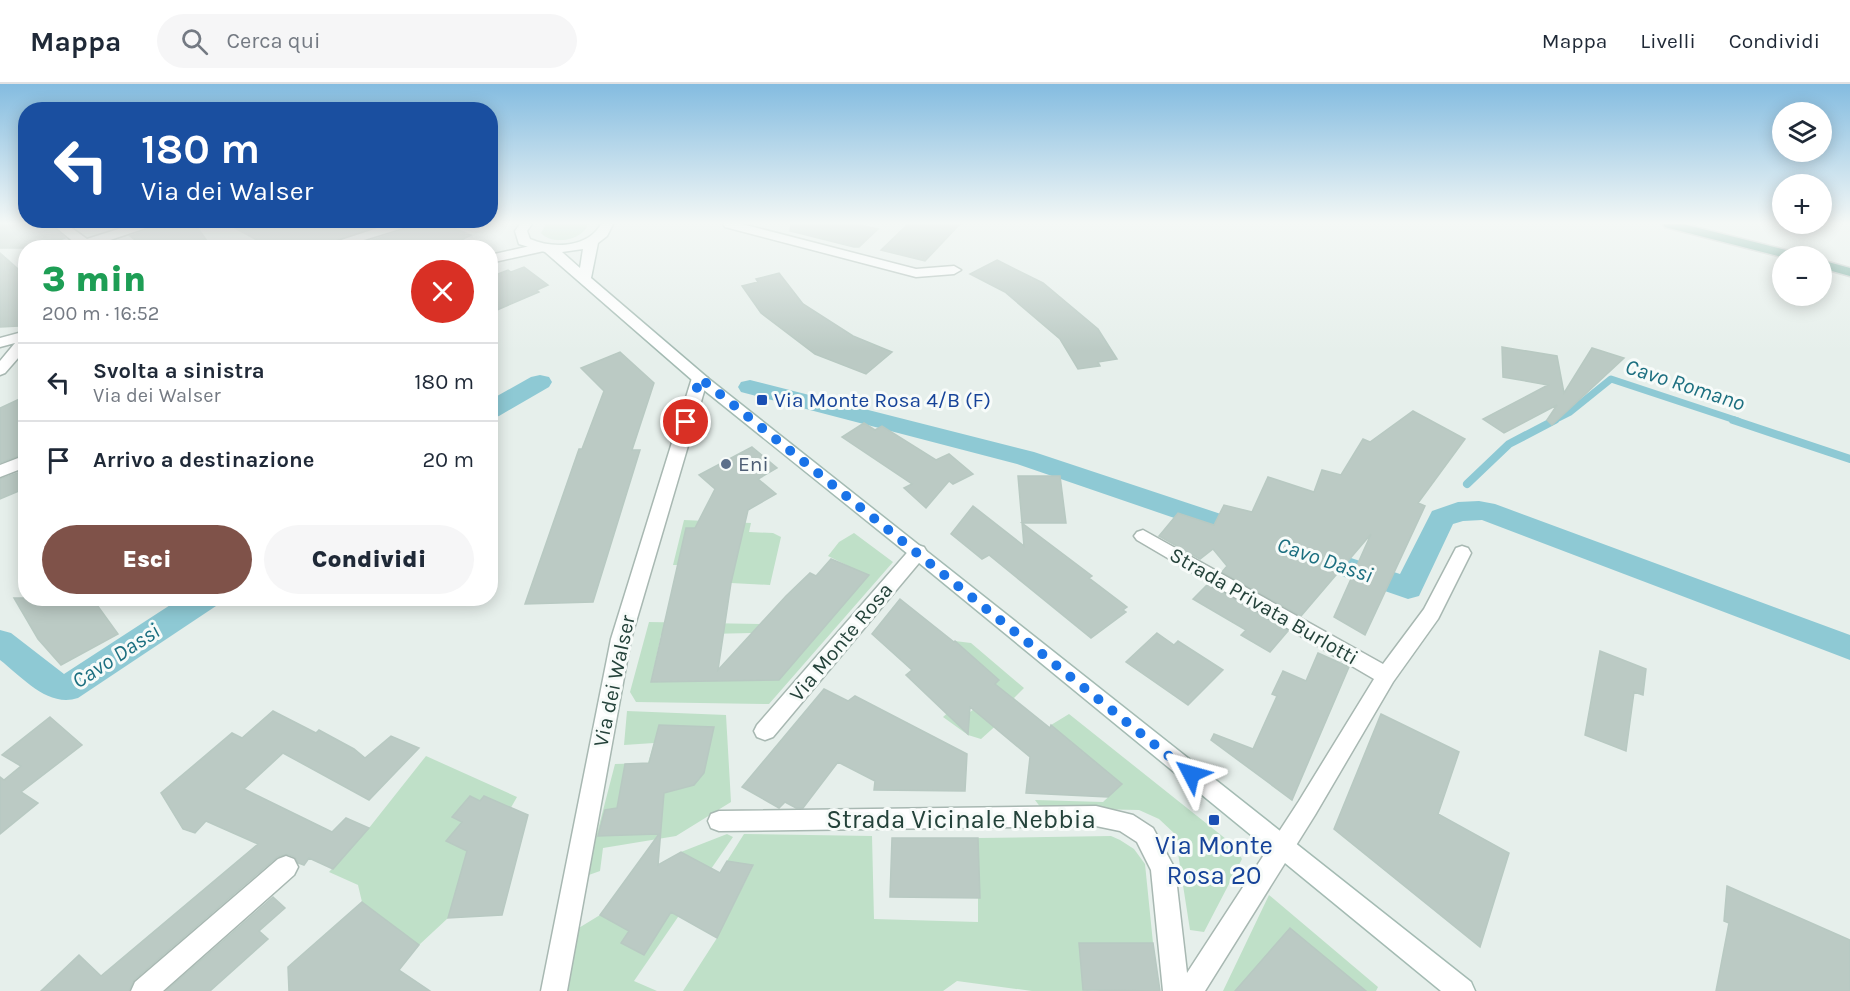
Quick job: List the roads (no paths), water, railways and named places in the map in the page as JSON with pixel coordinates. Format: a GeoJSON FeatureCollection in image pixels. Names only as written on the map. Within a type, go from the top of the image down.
{"type":"FeatureCollection","features":[{"type":"Feature","properties":{"kind":"main road"},"geometry":{"type":"LineString","coordinates":[[1832,267],[1850,272]]}},
{"type":"Feature","properties":{"kind":"street"},"geometry":{"type":"LineString","coordinates":[[569,266],[632,323],[1462,991]]}},
{"type":"Feature","properties":{"kind":"street"},"geometry":{"type":"LineString","coordinates":[[585,278],[587,266]]}},
{"type":"Feature","properties":{"kind":"street"},"geometry":{"type":"LineString","coordinates":[[891,266],[916,273],[954,270]]}},
{"type":"Feature","properties":{"kind":"street"},"geometry":{"type":"LineString","coordinates":[[0,343],[18,339]]}},
{"type":"Feature","properties":{"kind":"street"},"geometry":{"type":"LineString","coordinates":[[0,370],[18,347]]}},
{"type":"Feature","properties":{"kind":"street","name":"Via dei Walser"},"geometry":{"type":"LineString","coordinates":[[554,991],[621,639],[700,378]]}},
{"type":"Feature","properties":{"kind":"street"},"geometry":{"type":"LineString","coordinates":[[0,471],[18,463]]}},
{"type":"Feature","properties":{"kind":"street","name":"Strada Privata Burlotti"},"geometry":{"type":"LineString","coordinates":[[1143,536],[1386,676]]}},
{"type":"Feature","properties":{"kind":"street","name":"Via Monte Rosa"},"geometry":{"type":"LineString","coordinates":[[765,731],[918,552]]}},
{"type":"Feature","properties":{"kind":"street"},"geometry":{"type":"LineString","coordinates":[[1190,991],[1282,848],[1386,676],[1431,614],[1462,553]]}},
{"type":"Feature","properties":{"kind":"street","name":"Strada Vicinale Nebbia"},"geometry":{"type":"LineString","coordinates":[[718,821],[1096,816],[1125,822],[1145,836],[1163,869],[1176,991]]}},
{"type":"Feature","properties":{"kind":"street"},"geometry":{"type":"LineString","coordinates":[[144,991],[286,867]]}},
{"type":"Feature","properties":{"kind":"waterway","name":"Cavo Romano"},"geometry":{"type":"LineString","coordinates":[[1552,421],[1570,412],[1611,379],[1738,421]]}},
{"type":"Feature","properties":{"kind":"waterway","name":"Cavo Dassi"},"geometry":{"type":"LineString","coordinates":[[498,406],[540,382]]}},
{"type":"Feature","properties":{"kind":"waterway","name":"Cavo Dassi"},"geometry":{"type":"LineString","coordinates":[[750,387],[1025,458],[1253,535]]}},
{"type":"Feature","properties":{"kind":"waterway","name":"Cavo Romano"},"geometry":{"type":"LineString","coordinates":[[1467,484],[1509,444],[1555,420]]}},
{"type":"Feature","properties":{"kind":"waterway","name":"Cavo Romano"},"geometry":{"type":"LineString","coordinates":[[1733,420],[1850,459]]}},
{"type":"Feature","properties":{"kind":"waterway","name":"Cavo Dassi"},"geometry":{"type":"LineString","coordinates":[[1308,554],[1408,588],[1442,518],[1463,511],[1485,511],[1850,648]]}},
{"type":"Feature","properties":{"kind":"waterway","name":"Cavo Dassi"},"geometry":{"type":"LineString","coordinates":[[0,642],[56,686],[66,689],[193,606]]}},
{"type":"Feature","properties":{"kind":"place","name":"Via Monte Rosa 4/B (F)"},"geometry":{"type":"Point","coordinates":[762,400]}},
{"type":"Feature","properties":{"kind":"place","name":"Eni"},"geometry":{"type":"Point","coordinates":[726,464]}},
{"type":"Feature","properties":{"kind":"place","name":"Via Monte Rosa 20"},"geometry":{"type":"Point","coordinates":[1214,820]}}]}
